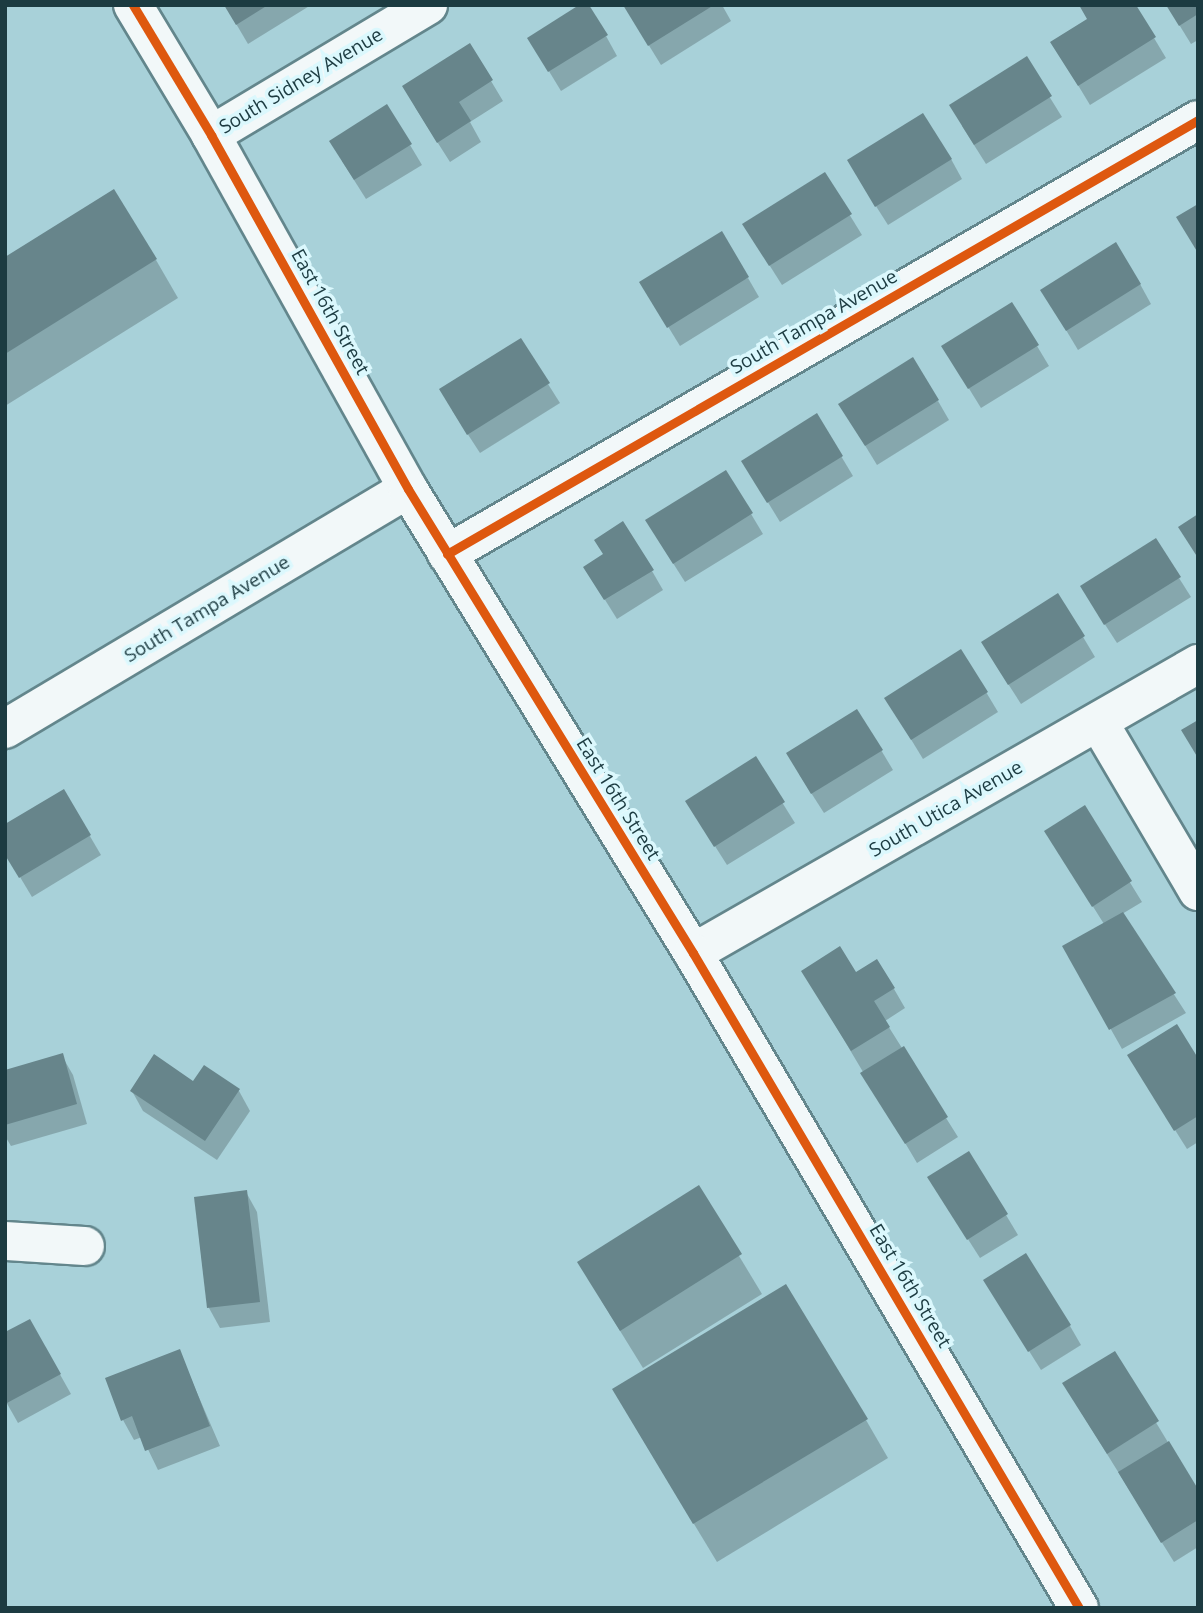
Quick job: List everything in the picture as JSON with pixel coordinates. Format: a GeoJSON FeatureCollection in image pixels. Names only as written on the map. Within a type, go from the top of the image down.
{"type":"FeatureCollection","features":[{"type":"Feature","properties":{"kind":"street","name":"East 16th Street"},"geometry":{"type":"LineString","coordinates":[[133,5],[211,135],[408,489],[693,953],[1080,1608]]}},
{"type":"Feature","properties":{"kind":"street","name":"South Sidney Avenue"},"geometry":{"type":"LineString","coordinates":[[211,135],[428,5]]}},
{"type":"Feature","properties":{"kind":"street","name":"South Tampa Avenue"},"geometry":{"type":"LineString","coordinates":[[447,554],[1198,120]]}},
{"type":"Feature","properties":{"kind":"street","name":"South Tampa Avenue"},"geometry":{"type":"LineString","coordinates":[[5,729],[408,489]]}},
{"type":"Feature","properties":{"kind":"street","name":"South Utica Avenue"},"geometry":{"type":"LineString","coordinates":[[693,953],[1198,664]]}},
{"type":"Feature","properties":{"kind":"street"},"geometry":{"type":"LineString","coordinates":[[1099,723],[1198,891]]}},
{"type":"Feature","properties":{"kind":"street"},"geometry":{"type":"LineString","coordinates":[[5,1241],[85,1247]]}},
{"type":"Feature","properties":{"kind":"building"},"geometry":{"type":"Polygon","coordinates":[[[224,5],[268,5],[236,25],[224,5]]]}},
{"type":"Feature","properties":{"kind":"building"},"geometry":{"type":"Polygon","coordinates":[[[579,5],[589,5],[608,35],[548,72],[527,38],[579,5]]]}},
{"type":"Feature","properties":{"kind":"building"},"geometry":{"type":"Polygon","coordinates":[[[623,5],[714,5],[648,46],[623,5]]]}},
{"type":"Feature","properties":{"kind":"building"},"geometry":{"type":"Polygon","coordinates":[[[1079,5],[1136,5],[1156,37],[1078,86],[1050,42],[1087,19],[1079,5]]]}},
{"type":"Feature","properties":{"kind":"building"},"geometry":{"type":"Polygon","coordinates":[[[1166,5],[1198,5],[1198,14],[1179,26],[1166,5]]]}},
{"type":"Feature","properties":{"kind":"building"},"geometry":{"type":"Polygon","coordinates":[[[470,43],[493,80],[459,102],[471,121],[437,143],[402,86],[470,43]]]}},
{"type":"Feature","properties":{"kind":"building"},"geometry":{"type":"Polygon","coordinates":[[[1027,56],[1052,96],[974,145],[949,105],[1027,56]]]}},
{"type":"Feature","properties":{"kind":"building"},"geometry":{"type":"Polygon","coordinates":[[[387,104],[412,144],[354,180],[329,141],[387,104]]]}},
{"type":"Feature","properties":{"kind":"building"},"geometry":{"type":"Polygon","coordinates":[[[923,113],[952,159],[875,207],[847,160],[923,113]]]}},
{"type":"Feature","properties":{"kind":"building"},"geometry":{"type":"Polygon","coordinates":[[[825,172],[852,214],[769,266],[742,224],[825,172]]]}},
{"type":"Feature","properties":{"kind":"building"},"geometry":{"type":"Polygon","coordinates":[[[114,189],[157,259],[5,354],[5,257],[114,189]]]}},
{"type":"Feature","properties":{"kind":"building"},"geometry":{"type":"Polygon","coordinates":[[[1198,204],[1198,253],[1176,217],[1198,204]]]}},
{"type":"Feature","properties":{"kind":"building"},"geometry":{"type":"Polygon","coordinates":[[[722,231],[749,277],[667,328],[639,282],[722,231]]]}},
{"type":"Feature","properties":{"kind":"building"},"geometry":{"type":"Polygon","coordinates":[[[1116,242],[1141,284],[1066,331],[1040,290],[1116,242]]]}},
{"type":"Feature","properties":{"kind":"building"},"geometry":{"type":"Polygon","coordinates":[[[1012,302],[1039,345],[968,389],[941,346],[1012,302]]]}},
{"type":"Feature","properties":{"kind":"building"},"geometry":{"type":"Polygon","coordinates":[[[521,338],[550,383],[467,435],[439,389],[521,338]]]}},
{"type":"Feature","properties":{"kind":"building"},"geometry":{"type":"Polygon","coordinates":[[[913,357],[939,400],[865,446],[838,404],[913,357]]]}},
{"type":"Feature","properties":{"kind":"building"},"geometry":{"type":"Polygon","coordinates":[[[817,413],[843,456],[767,503],[741,461],[817,413]]]}},
{"type":"Feature","properties":{"kind":"building"},"geometry":{"type":"Polygon","coordinates":[[[726,470],[753,513],[673,564],[645,520],[726,470]]]}},
{"type":"Feature","properties":{"kind":"building"},"geometry":{"type":"Polygon","coordinates":[[[1198,514],[1198,558],[1178,527],[1198,514]]]}},
{"type":"Feature","properties":{"kind":"building"},"geometry":{"type":"Polygon","coordinates":[[[623,521],[654,570],[604,600],[583,567],[603,554],[594,540],[623,521]]]}},
{"type":"Feature","properties":{"kind":"building"},"geometry":{"type":"Polygon","coordinates":[[[1156,538],[1181,577],[1104,625],[1080,586],[1156,538]]]}},
{"type":"Feature","properties":{"kind":"building"},"geometry":{"type":"Polygon","coordinates":[[[1058,593],[1085,636],[1008,685],[981,642],[1058,593]]]}},
{"type":"Feature","properties":{"kind":"building"},"geometry":{"type":"Polygon","coordinates":[[[961,649],[988,692],[911,740],[884,698],[961,649]]]}},
{"type":"Feature","properties":{"kind":"building"},"geometry":{"type":"Polygon","coordinates":[[[857,709],[883,750],[811,794],[786,753],[857,709]]]}},
{"type":"Feature","properties":{"kind":"building"},"geometry":{"type":"Polygon","coordinates":[[[1198,720],[1198,758],[1181,730],[1198,720]]]}},
{"type":"Feature","properties":{"kind":"building"},"geometry":{"type":"Polygon","coordinates":[[[756,756],[785,802],[714,847],[685,801],[756,756]]]}},
{"type":"Feature","properties":{"kind":"building"},"geometry":{"type":"Polygon","coordinates":[[[64,789],[91,835],[19,878],[5,855],[5,824],[64,789]]]}},
{"type":"Feature","properties":{"kind":"building"},"geometry":{"type":"Polygon","coordinates":[[[1085,805],[1132,881],[1092,907],[1044,831],[1085,805]]]}},
{"type":"Feature","properties":{"kind":"building"},"geometry":{"type":"Polygon","coordinates":[[[1123,912],[1176,993],[1109,1030],[1062,946],[1123,912]]]}},
{"type":"Feature","properties":{"kind":"building"},"geometry":{"type":"Polygon","coordinates":[[[840,946],[856,972],[877,959],[895,988],[874,1001],[890,1027],[851,1051],[801,971],[840,946]]]}},
{"type":"Feature","properties":{"kind":"building"},"geometry":{"type":"Polygon","coordinates":[[[1177,1024],[1198,1058],[1198,1116],[1174,1131],[1127,1055],[1177,1024]]]}},
{"type":"Feature","properties":{"kind":"building"},"geometry":{"type":"Polygon","coordinates":[[[904,1046],[948,1117],[905,1144],[860,1073],[904,1046]]]}},
{"type":"Feature","properties":{"kind":"building"},"geometry":{"type":"Polygon","coordinates":[[[63,1053],[77,1104],[5,1125],[5,1070],[63,1053]]]}},
{"type":"Feature","properties":{"kind":"building"},"geometry":{"type":"Polygon","coordinates":[[[154,1054],[193,1081],[204,1065],[240,1089],[205,1141],[130,1091],[154,1054]]]}},
{"type":"Feature","properties":{"kind":"building"},"geometry":{"type":"Polygon","coordinates":[[[969,1151],[1008,1214],[967,1240],[927,1177],[969,1151]]]}},
{"type":"Feature","properties":{"kind":"building"},"geometry":{"type":"Polygon","coordinates":[[[699,1185],[742,1254],[620,1331],[577,1262],[699,1185]]]}},
{"type":"Feature","properties":{"kind":"building"},"geometry":{"type":"Polygon","coordinates":[[[247,1190],[260,1302],[207,1308],[194,1197],[247,1190]]]}},
{"type":"Feature","properties":{"kind":"building"},"geometry":{"type":"Polygon","coordinates":[[[1026,1253],[1071,1325],[1028,1352],[983,1280],[1026,1253]]]}},
{"type":"Feature","properties":{"kind":"building"},"geometry":{"type":"Polygon","coordinates":[[[786,1284],[868,1419],[693,1524],[612,1389],[786,1284]]]}},
{"type":"Feature","properties":{"kind":"building"},"geometry":{"type":"Polygon","coordinates":[[[30,1319],[61,1374],[5,1404],[5,1332],[30,1319]]]}},
{"type":"Feature","properties":{"kind":"building"},"geometry":{"type":"Polygon","coordinates":[[[180,1349],[210,1426],[145,1451],[132,1416],[121,1421],[105,1378],[180,1349]]]}},
{"type":"Feature","properties":{"kind":"building"},"geometry":{"type":"Polygon","coordinates":[[[1115,1351],[1159,1421],[1107,1454],[1062,1383],[1115,1351]]]}},
{"type":"Feature","properties":{"kind":"building"},"geometry":{"type":"Polygon","coordinates":[[[1169,1441],[1198,1489],[1198,1520],[1161,1543],[1118,1472],[1169,1441]]]}},
{"type":"Feature","properties":{"kind":"cycle path"},"geometry":{"type":"LineString","coordinates":[[133,5],[211,135],[408,489],[693,953],[1079,1608]]}},
{"type":"Feature","properties":{"kind":"cycle path"},"geometry":{"type":"LineString","coordinates":[[447,554],[1198,120]]}}]}
